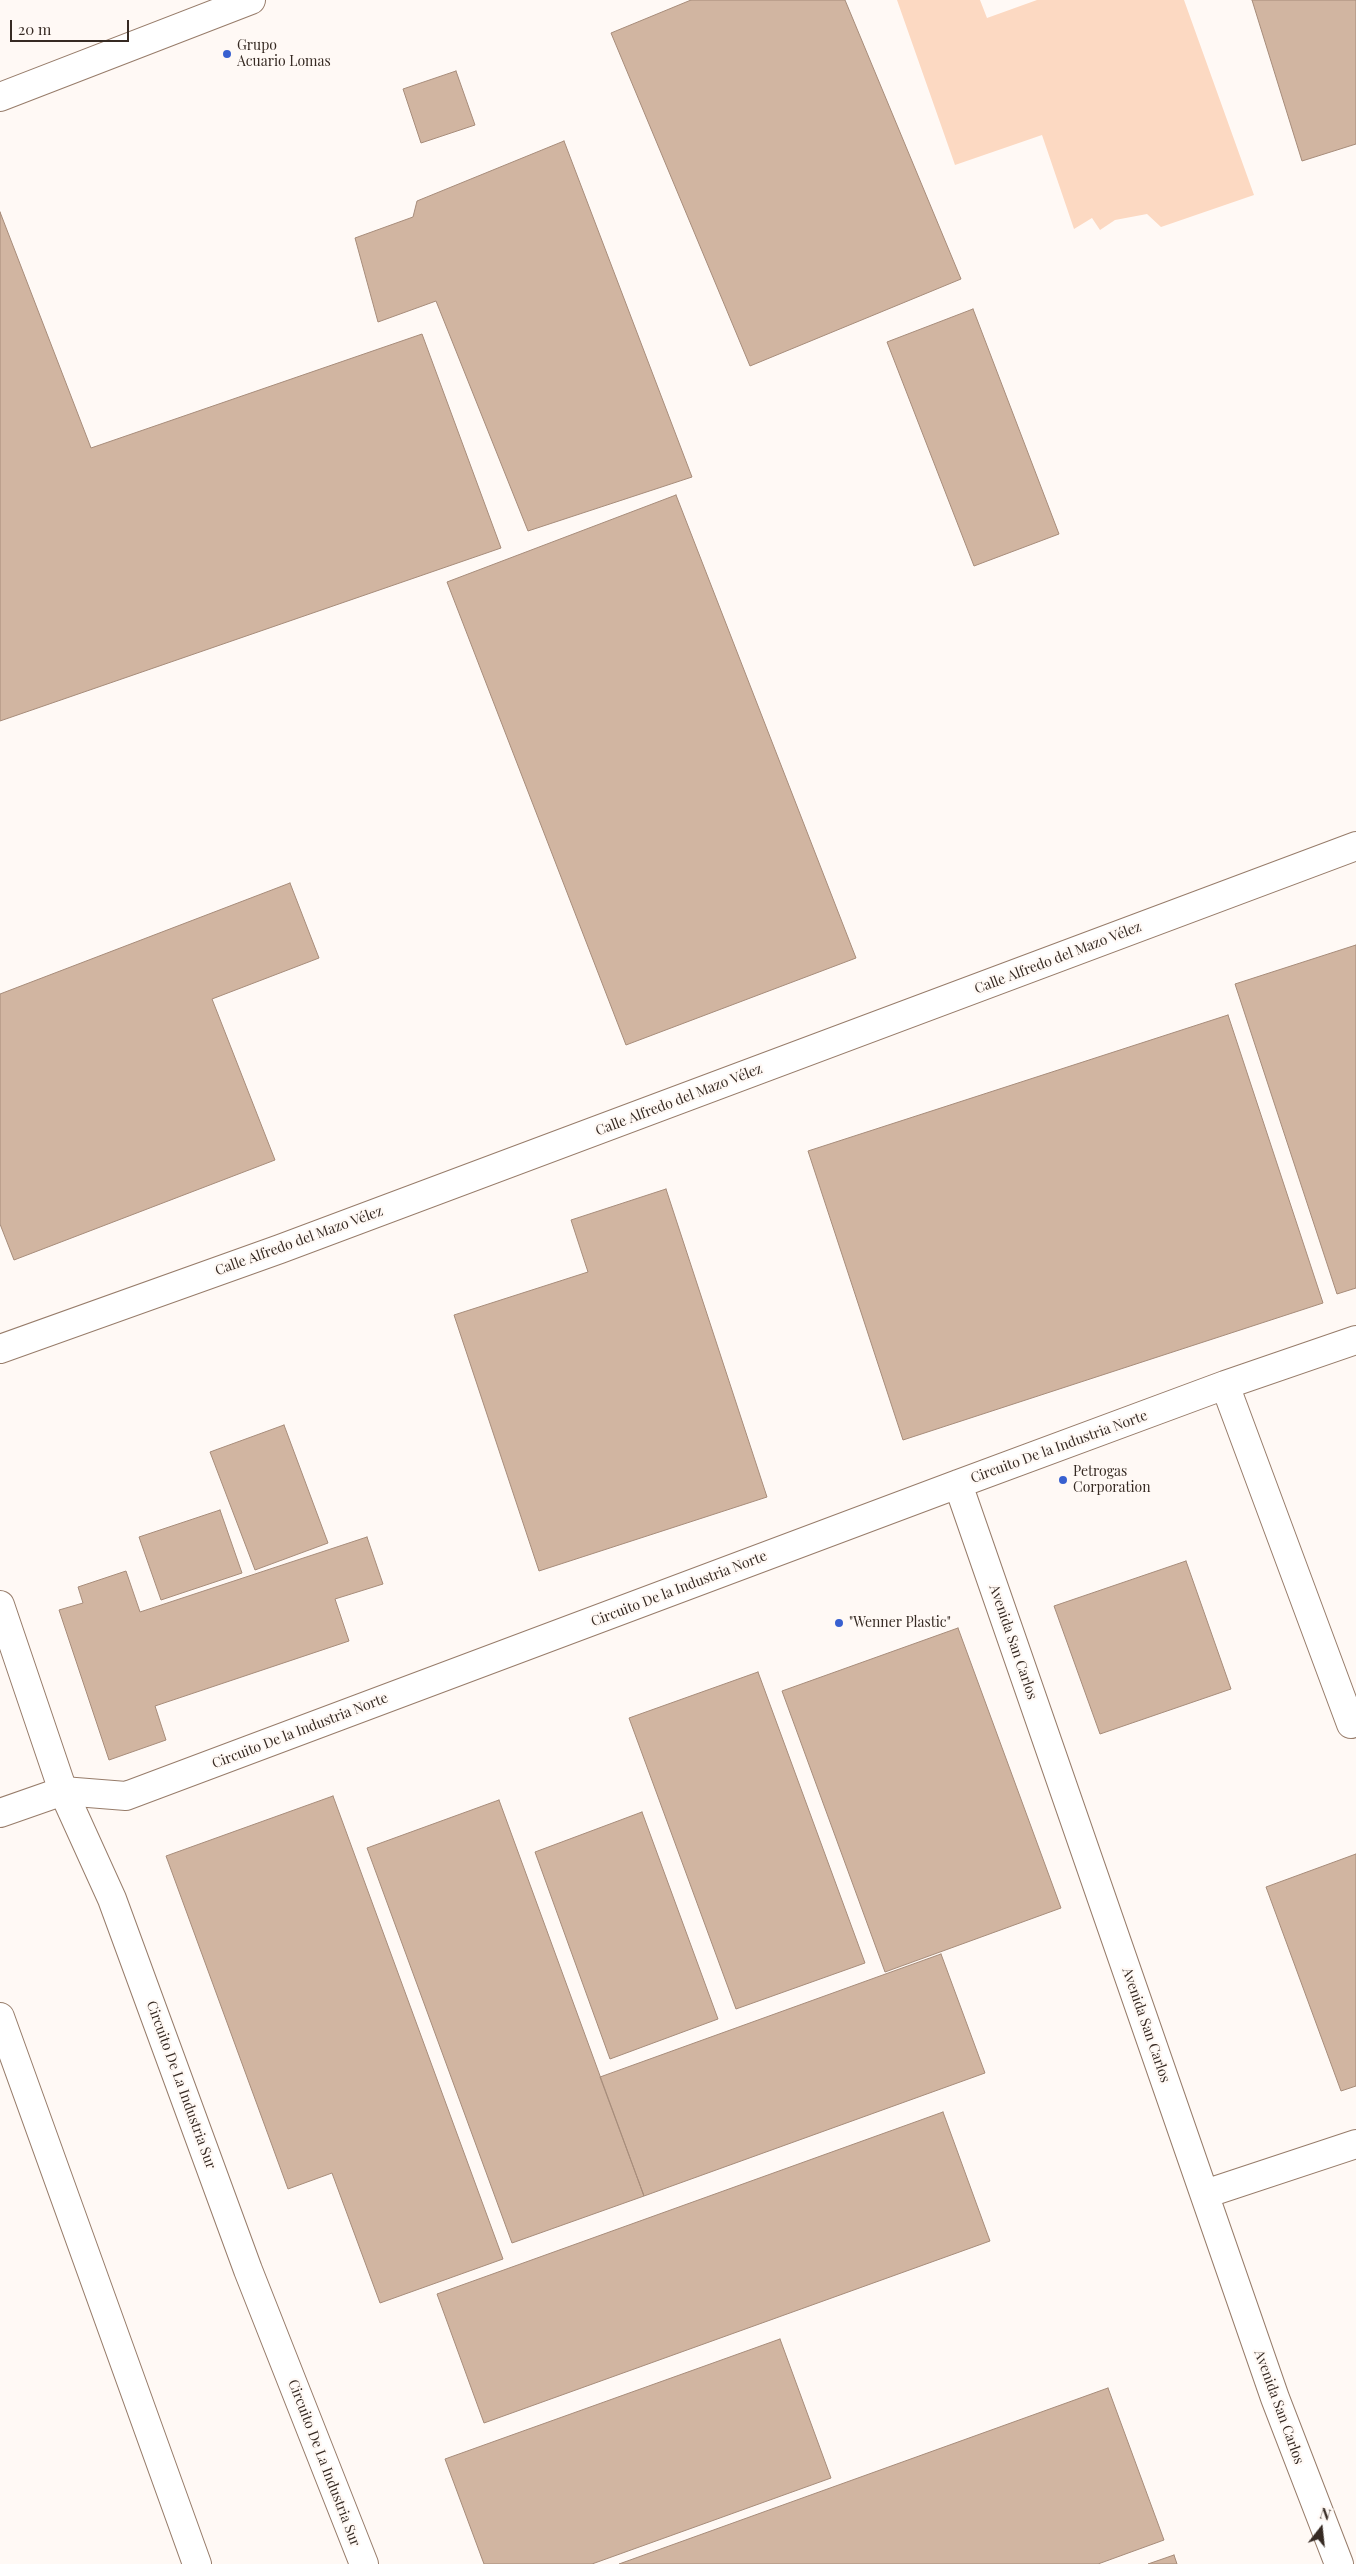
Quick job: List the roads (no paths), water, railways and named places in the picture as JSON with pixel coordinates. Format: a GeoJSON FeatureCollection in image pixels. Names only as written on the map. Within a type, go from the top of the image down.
{"type":"FeatureCollection","features":[{"type":"Feature","properties":{"kind":"street"},"geometry":{"type":"LineString","coordinates":[[0,97],[251,0]]}},
{"type":"Feature","properties":{"kind":"street","name":"Calle Alfredo del Mazo Vélez"},"geometry":{"type":"LineString","coordinates":[[0,1349],[280,1249],[1356,846]]}},
{"type":"Feature","properties":{"kind":"street","name":"Circuito De la Industria Norte"},"geometry":{"type":"LineString","coordinates":[[0,1813],[63,1791],[126,1796],[958,1484],[1356,1340]]}},
{"type":"Feature","properties":{"kind":"street"},"geometry":{"type":"LineString","coordinates":[[1225,1386],[1350,1724]]}},
{"type":"Feature","properties":{"kind":"street","name":"Avenida San Carlos"},"geometry":{"type":"LineString","coordinates":[[958,1484],[1275,2398],[1339,2564]]}},
{"type":"Feature","properties":{"kind":"street","name":"Circuito De La Industria Sur"},"geometry":{"type":"LineString","coordinates":[[0,1605],[63,1791],[112,1899],[248,2270],[364,2564]]}},
{"type":"Feature","properties":{"kind":"street"},"geometry":{"type":"LineString","coordinates":[[0,2017],[197,2564]]}},
{"type":"Feature","properties":{"kind":"street"},"geometry":{"type":"LineString","coordinates":[[1205,2194],[1356,2144]]}},
{"type":"Feature","properties":{"kind":"place","name":"Grupo Acuario Lomas"},"geometry":{"type":"Point","coordinates":[227,54]}},
{"type":"Feature","properties":{"kind":"place","name":"Petrogas Corporation"},"geometry":{"type":"Point","coordinates":[1063,1480]}},
{"type":"Feature","properties":{"kind":"place","name":"\"Wenner Plastic\""},"geometry":{"type":"Point","coordinates":[839,1623]}}]}
